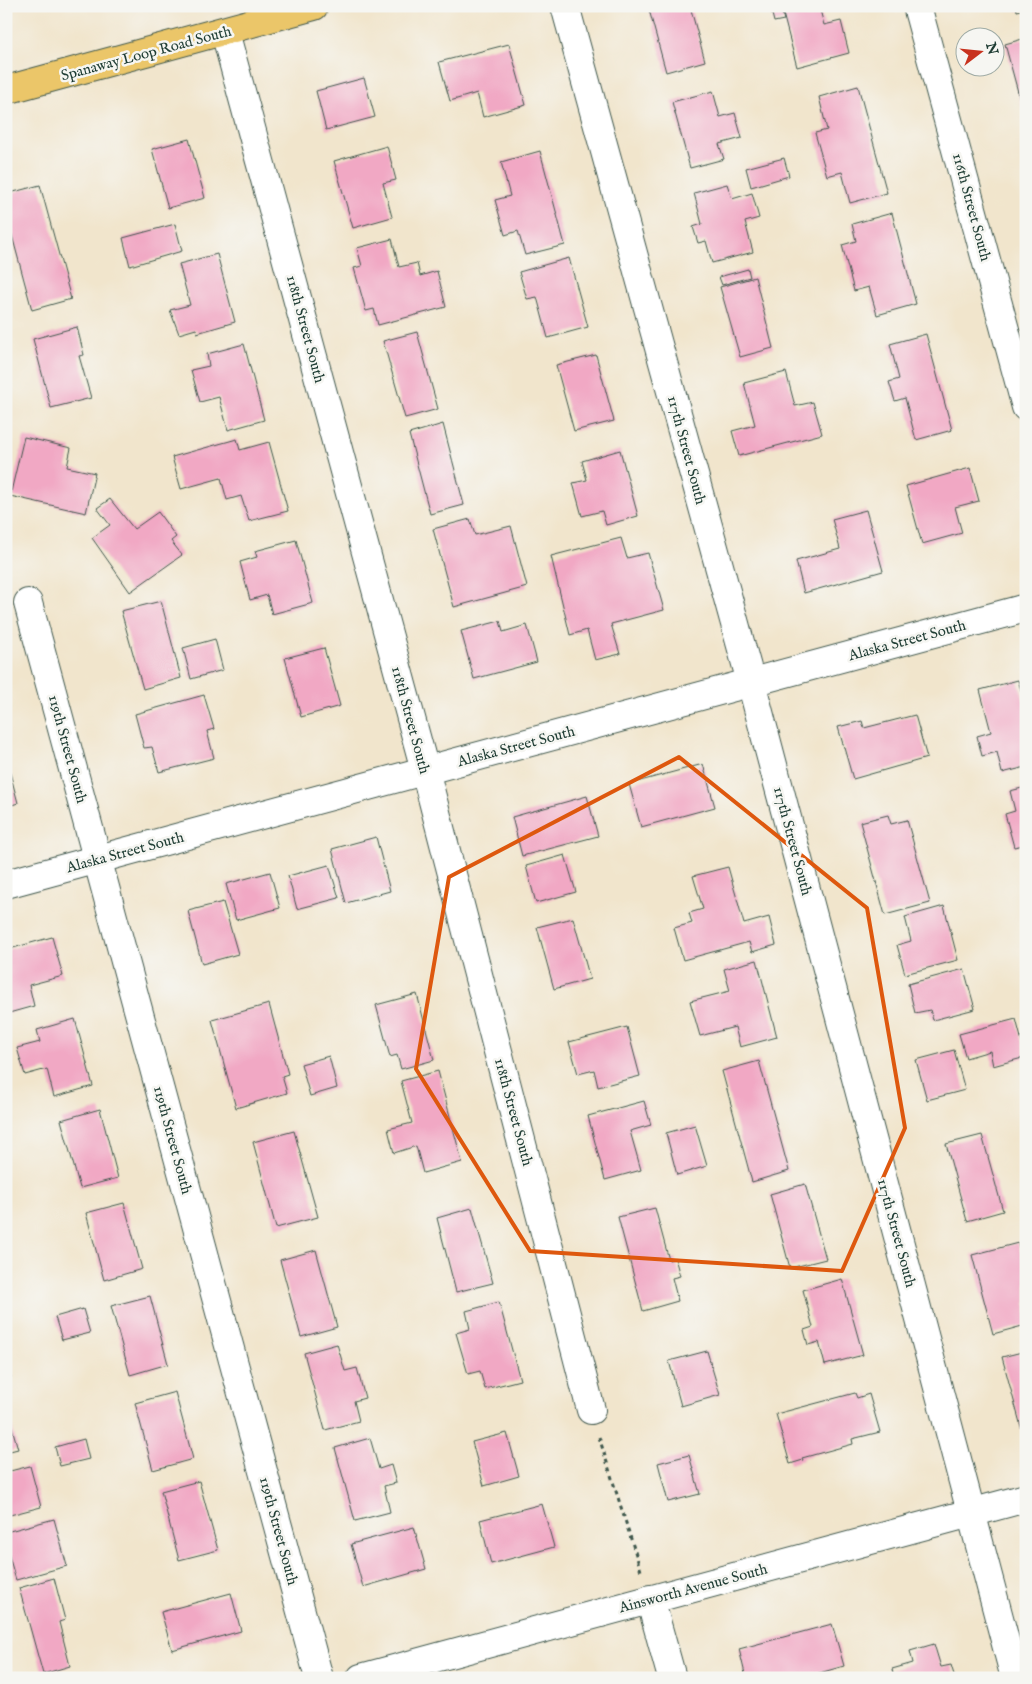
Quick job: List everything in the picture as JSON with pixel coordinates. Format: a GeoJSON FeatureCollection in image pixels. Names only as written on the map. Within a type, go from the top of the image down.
{"type":"FeatureCollection","features":[{"type":"Feature","properties":{"kind":"main road","name":"Spanaway Loop Road South"},"geometry":{"type":"LineString","coordinates":[[6,90],[225,32],[314,6]]}},
{"type":"Feature","properties":{"kind":"street","name":"117th Street South"},"geometry":{"type":"LineString","coordinates":[[565,6],[751,682],[1015,1678]]}},
{"type":"Feature","properties":{"kind":"street","name":"116th Street South"},"geometry":{"type":"LineString","coordinates":[[917,6],[1026,407]]}},
{"type":"Feature","properties":{"kind":"street","name":"118th Street South"},"geometry":{"type":"LineString","coordinates":[[225,32],[425,770],[591,1410]]}},
{"type":"Feature","properties":{"kind":"street","name":"119th Street South"},"geometry":{"type":"LineString","coordinates":[[28,603],[319,1678]]}},
{"type":"Feature","properties":{"kind":"street","name":"Alaska Street South"},"geometry":{"type":"LineString","coordinates":[[6,884],[1026,608]]}},
{"type":"Feature","properties":{"kind":"street","name":"Ainsworth Avenue South"},"geometry":{"type":"LineString","coordinates":[[361,1678],[1026,1498]]}},
{"type":"Feature","properties":{"kind":"street"},"geometry":{"type":"LineString","coordinates":[[650,1599],[672,1678]]}},
{"type":"Feature","properties":{"kind":"path"},"geometry":{"type":"LineString","coordinates":[[591,1410],[650,1599]]}},
{"type":"Feature","properties":{"kind":"highlighted area"},"geometry":{"type":"Polygon","coordinates":[[[679,757],[867,908],[905,1128],[842,1271],[530,1251],[416,1069],[449,877],[679,757]]]}},
{"type":"Feature","properties":{"kind":"building"},"geometry":{"type":"Polygon","coordinates":[[[648,6],[690,6],[705,61],[666,72],[648,6]]]}},
{"type":"Feature","properties":{"kind":"building"},"geometry":{"type":"Polygon","coordinates":[[[770,6],[780,6],[784,20],[774,22],[770,6]]]}},
{"type":"Feature","properties":{"kind":"building"},"geometry":{"type":"Polygon","coordinates":[[[781,6],[819,6],[824,25],[841,21],[849,53],[797,67],[781,6]]]}},
{"type":"Feature","properties":{"kind":"building"},"geometry":{"type":"Polygon","coordinates":[[[1016,6],[1026,6],[1026,9],[1017,11],[1016,6]]]}},
{"type":"Feature","properties":{"kind":"building"},"geometry":{"type":"Polygon","coordinates":[[[1026,38],[1026,118],[1025,118],[1005,44],[1026,38]]]}},
{"type":"Feature","properties":{"kind":"building"},"geometry":{"type":"Polygon","coordinates":[[[509,44],[526,105],[483,117],[477,93],[450,101],[439,62],[509,44]]]}},
{"type":"Feature","properties":{"kind":"building"},"geometry":{"type":"Polygon","coordinates":[[[364,78],[375,117],[326,130],[316,91],[364,78]]]}},
{"type":"Feature","properties":{"kind":"building"},"geometry":{"type":"Polygon","coordinates":[[[858,86],[887,193],[850,203],[842,172],[827,176],[815,133],[827,130],[819,97],[858,86]]]}},
{"type":"Feature","properties":{"kind":"building"},"geometry":{"type":"Polygon","coordinates":[[[713,91],[720,117],[735,113],[742,138],[719,144],[724,159],[690,168],[672,102],[713,91]]]}},
{"type":"Feature","properties":{"kind":"building"},"geometry":{"type":"Polygon","coordinates":[[[189,139],[205,198],[168,208],[152,149],[189,139]]]}},
{"type":"Feature","properties":{"kind":"building"},"geometry":{"type":"Polygon","coordinates":[[[387,146],[396,180],[383,183],[392,217],[353,228],[334,161],[387,146]]]}},
{"type":"Feature","properties":{"kind":"building"},"geometry":{"type":"Polygon","coordinates":[[[540,151],[565,245],[525,255],[518,231],[505,235],[495,200],[510,196],[501,162],[540,151]]]}},
{"type":"Feature","properties":{"kind":"building"},"geometry":{"type":"Polygon","coordinates":[[[784,158],[789,176],[751,187],[746,168],[784,158]]]}},
{"type":"Feature","properties":{"kind":"building"},"geometry":{"type":"Polygon","coordinates":[[[727,184],[732,199],[752,193],[759,218],[745,222],[753,252],[712,263],[706,241],[698,243],[693,227],[702,224],[694,193],[727,184]]]}},
{"type":"Feature","properties":{"kind":"building"},"geometry":{"type":"Polygon","coordinates":[[[40,185],[71,299],[32,310],[6,213],[6,194],[40,185]]]}},
{"type":"Feature","properties":{"kind":"building"},"geometry":{"type":"Polygon","coordinates":[[[892,213],[916,304],[877,315],[869,287],[854,291],[842,245],[856,241],[852,224],[892,213]]]}},
{"type":"Feature","properties":{"kind":"building"},"geometry":{"type":"Polygon","coordinates":[[[175,224],[182,251],[130,266],[123,238],[175,224]]]}},
{"type":"Feature","properties":{"kind":"building"},"geometry":{"type":"Polygon","coordinates":[[[392,239],[399,267],[417,263],[420,276],[437,271],[446,307],[378,325],[374,309],[366,311],[354,268],[362,266],[357,248],[392,239]]]}},
{"type":"Feature","properties":{"kind":"building"},"geometry":{"type":"Polygon","coordinates":[[[217,254],[235,322],[197,333],[196,329],[179,334],[170,310],[190,305],[179,264],[217,254]]]}},
{"type":"Feature","properties":{"kind":"building"},"geometry":{"type":"Polygon","coordinates":[[[569,258],[588,327],[548,338],[537,297],[527,299],[519,272],[569,258]]]}},
{"type":"Feature","properties":{"kind":"building"},"geometry":{"type":"Polygon","coordinates":[[[748,269],[750,277],[722,285],[719,277],[748,269]]]}},
{"type":"Feature","properties":{"kind":"building"},"geometry":{"type":"Polygon","coordinates":[[[755,277],[773,348],[740,357],[720,287],[755,277]]]}},
{"type":"Feature","properties":{"kind":"building"},"geometry":{"type":"Polygon","coordinates":[[[77,327],[84,355],[79,356],[91,398],[51,408],[33,339],[77,327]]]}},
{"type":"Feature","properties":{"kind":"building"},"geometry":{"type":"Polygon","coordinates":[[[417,332],[438,409],[405,418],[383,341],[417,332]]]}},
{"type":"Feature","properties":{"kind":"building"},"geometry":{"type":"Polygon","coordinates":[[[926,334],[952,430],[916,440],[905,398],[895,401],[889,382],[899,379],[890,344],[926,334]]]}},
{"type":"Feature","properties":{"kind":"building"},"geometry":{"type":"Polygon","coordinates":[[[244,344],[264,420],[228,430],[219,397],[200,402],[191,370],[209,366],[207,354],[244,344]]]}},
{"type":"Feature","properties":{"kind":"building"},"geometry":{"type":"Polygon","coordinates":[[[596,355],[614,421],[574,431],[556,365],[596,355]]]}},
{"type":"Feature","properties":{"kind":"building"},"geometry":{"type":"Polygon","coordinates":[[[786,372],[795,406],[813,402],[822,434],[739,456],[732,431],[755,425],[744,383],[786,372]]]}},
{"type":"Feature","properties":{"kind":"building"},"geometry":{"type":"Polygon","coordinates":[[[443,424],[464,505],[430,514],[409,434],[443,424]]]}},
{"type":"Feature","properties":{"kind":"building"},"geometry":{"type":"Polygon","coordinates":[[[24,437],[71,448],[67,467],[95,473],[86,513],[10,496],[24,437]]]}},
{"type":"Feature","properties":{"kind":"building"},"geometry":{"type":"Polygon","coordinates":[[[237,439],[240,450],[269,442],[288,511],[249,521],[241,496],[227,500],[221,478],[181,489],[172,457],[237,439]]]}},
{"type":"Feature","properties":{"kind":"building"},"geometry":{"type":"Polygon","coordinates":[[[620,450],[638,516],[606,525],[602,511],[582,516],[573,483],[587,480],[582,461],[620,450]]]}},
{"type":"Feature","properties":{"kind":"building"},"geometry":{"type":"Polygon","coordinates":[[[970,468],[979,501],[955,507],[962,533],[922,544],[906,486],[970,468]]]}},
{"type":"Feature","properties":{"kind":"building"},"geometry":{"type":"Polygon","coordinates":[[[110,499],[134,529],[158,512],[176,537],[171,541],[182,555],[130,592],[92,538],[110,525],[97,508],[110,499]]]}},
{"type":"Feature","properties":{"kind":"building"},"geometry":{"type":"Polygon","coordinates":[[[866,510],[883,571],[804,593],[796,561],[840,549],[832,519],[866,510]]]}},
{"type":"Feature","properties":{"kind":"building"},"geometry":{"type":"Polygon","coordinates":[[[470,519],[475,535],[511,526],[527,587],[454,607],[433,529],[470,519]]]}},
{"type":"Feature","properties":{"kind":"building"},"geometry":{"type":"Polygon","coordinates":[[[621,538],[627,558],[648,553],[664,610],[611,624],[620,654],[595,660],[587,630],[570,635],[551,556],[621,538]]]}},
{"type":"Feature","properties":{"kind":"building"},"geometry":{"type":"Polygon","coordinates":[[[296,540],[313,603],[272,614],[267,595],[250,600],[240,562],[257,557],[255,551],[296,540]]]}},
{"type":"Feature","properties":{"kind":"building"},"geometry":{"type":"Polygon","coordinates":[[[161,601],[181,678],[143,689],[121,611],[161,601]]]}},
{"type":"Feature","properties":{"kind":"building"},"geometry":{"type":"Polygon","coordinates":[[[500,621],[503,632],[527,625],[537,662],[474,679],[461,631],[500,621]]]}},
{"type":"Feature","properties":{"kind":"building"},"geometry":{"type":"Polygon","coordinates":[[[215,639],[223,670],[191,679],[183,648],[215,639]]]}},
{"type":"Feature","properties":{"kind":"building"},"geometry":{"type":"Polygon","coordinates":[[[324,648],[340,706],[301,717],[285,658],[324,648]]]}},
{"type":"Feature","properties":{"kind":"building"},"geometry":{"type":"Polygon","coordinates":[[[1018,680],[1026,707],[1026,767],[1002,773],[997,752],[982,756],[977,736],[991,732],[980,690],[1018,680]]]}},
{"type":"Feature","properties":{"kind":"building"},"geometry":{"type":"Polygon","coordinates":[[[204,695],[214,729],[207,731],[214,758],[159,772],[152,747],[144,748],[135,714],[204,695]]]}},
{"type":"Feature","properties":{"kind":"building"},"geometry":{"type":"Polygon","coordinates":[[[915,715],[927,758],[853,779],[838,727],[862,721],[864,728],[915,715]]]}},
{"type":"Feature","properties":{"kind":"building"},"geometry":{"type":"Polygon","coordinates":[[[703,764],[715,807],[641,827],[629,784],[703,764]]]}},
{"type":"Feature","properties":{"kind":"building"},"geometry":{"type":"Polygon","coordinates":[[[9,769],[18,803],[6,807],[6,770],[9,769]]]}},
{"type":"Feature","properties":{"kind":"building"},"geometry":{"type":"Polygon","coordinates":[[[1026,787],[1025,849],[1024,845],[1014,847],[1005,814],[1015,811],[1010,791],[1026,787]]]}},
{"type":"Feature","properties":{"kind":"building"},"geometry":{"type":"Polygon","coordinates":[[[587,796],[598,836],[522,856],[512,817],[587,796]]]}},
{"type":"Feature","properties":{"kind":"building"},"geometry":{"type":"Polygon","coordinates":[[[888,815],[891,824],[907,820],[930,903],[885,915],[860,822],[888,815]]]}},
{"type":"Feature","properties":{"kind":"building"},"geometry":{"type":"Polygon","coordinates":[[[376,837],[390,891],[346,903],[332,849],[376,837]]]}},
{"type":"Feature","properties":{"kind":"building"},"geometry":{"type":"Polygon","coordinates":[[[565,855],[576,892],[536,903],[526,866],[565,855]]]}},
{"type":"Feature","properties":{"kind":"building"},"geometry":{"type":"Polygon","coordinates":[[[329,865],[339,898],[297,909],[288,876],[329,865]]]}},
{"type":"Feature","properties":{"kind":"building"},"geometry":{"type":"Polygon","coordinates":[[[728,867],[744,924],[769,917],[776,945],[752,952],[749,942],[683,960],[674,928],[692,923],[689,913],[703,909],[693,876],[728,867]]]}},
{"type":"Feature","properties":{"kind":"building"},"geometry":{"type":"Polygon","coordinates":[[[270,872],[280,908],[236,920],[226,884],[270,872]]]}},
{"type":"Feature","properties":{"kind":"building"},"geometry":{"type":"Polygon","coordinates":[[[223,902],[238,954],[202,964],[188,911],[223,902]]]}},
{"type":"Feature","properties":{"kind":"building"},"geometry":{"type":"Polygon","coordinates":[[[944,906],[958,960],[905,974],[897,945],[911,941],[905,917],[944,906]]]}},
{"type":"Feature","properties":{"kind":"building"},"geometry":{"type":"Polygon","coordinates":[[[573,918],[590,979],[554,989],[537,927],[573,918]]]}},
{"type":"Feature","properties":{"kind":"building"},"geometry":{"type":"Polygon","coordinates":[[[52,937],[63,976],[29,985],[34,1006],[9,1013],[6,1002],[6,950],[52,937]]]}},
{"type":"Feature","properties":{"kind":"building"},"geometry":{"type":"Polygon","coordinates":[[[757,960],[777,1037],[740,1047],[735,1027],[700,1036],[690,1001],[730,991],[724,969],[757,960]]]}},
{"type":"Feature","properties":{"kind":"building"},"geometry":{"type":"Polygon","coordinates":[[[964,969],[975,1009],[933,1020],[930,1010],[915,1013],[908,984],[964,969]]]}},
{"type":"Feature","properties":{"kind":"building"},"geometry":{"type":"Polygon","coordinates":[[[417,994],[434,1060],[401,1069],[397,1055],[390,1057],[376,1005],[417,994]]]}},
{"type":"Feature","properties":{"kind":"building"},"geometry":{"type":"Polygon","coordinates":[[[269,1004],[288,1074],[282,1076],[287,1093],[236,1108],[212,1020],[269,1004]]]}},
{"type":"Feature","properties":{"kind":"building"},"geometry":{"type":"Polygon","coordinates":[[[75,1019],[93,1086],[54,1097],[47,1069],[25,1075],[17,1048],[40,1042],[37,1030],[75,1019]]]}},
{"type":"Feature","properties":{"kind":"building"},"geometry":{"type":"Polygon","coordinates":[[[1016,1019],[1026,1057],[993,1066],[990,1051],[966,1058],[959,1034],[1016,1019]]]}},
{"type":"Feature","properties":{"kind":"building"},"geometry":{"type":"Polygon","coordinates":[[[627,1027],[640,1076],[598,1087],[594,1070],[578,1074],[569,1042],[627,1027]]]}},
{"type":"Feature","properties":{"kind":"building"},"geometry":{"type":"Polygon","coordinates":[[[954,1050],[965,1090],[927,1100],[916,1060],[954,1050]]]}},
{"type":"Feature","properties":{"kind":"building"},"geometry":{"type":"Polygon","coordinates":[[[329,1056],[337,1088],[310,1096],[301,1064],[329,1056]]]}},
{"type":"Feature","properties":{"kind":"building"},"geometry":{"type":"Polygon","coordinates":[[[759,1061],[789,1171],[752,1182],[722,1071],[759,1061]]]}},
{"type":"Feature","properties":{"kind":"building"},"geometry":{"type":"Polygon","coordinates":[[[438,1071],[462,1162],[423,1173],[416,1146],[394,1153],[388,1129],[412,1123],[401,1081],[438,1071]]]}},
{"type":"Feature","properties":{"kind":"building"},"geometry":{"type":"Polygon","coordinates":[[[644,1101],[651,1125],[630,1131],[641,1170],[605,1180],[588,1116],[644,1101]]]}},
{"type":"Feature","properties":{"kind":"building"},"geometry":{"type":"Polygon","coordinates":[[[100,1109],[118,1178],[80,1188],[61,1120],[100,1109]]]}},
{"type":"Feature","properties":{"kind":"building"},"geometry":{"type":"Polygon","coordinates":[[[695,1125],[707,1166],[677,1175],[666,1133],[695,1125]]]}},
{"type":"Feature","properties":{"kind":"building"},"geometry":{"type":"Polygon","coordinates":[[[294,1131],[318,1217],[276,1228],[253,1142],[294,1131]]]}},
{"type":"Feature","properties":{"kind":"building"},"geometry":{"type":"Polygon","coordinates":[[[982,1135],[1003,1211],[967,1221],[946,1144],[982,1135]]]}},
{"type":"Feature","properties":{"kind":"building"},"geometry":{"type":"Polygon","coordinates":[[[805,1184],[826,1259],[790,1268],[770,1194],[805,1184]]]}},
{"type":"Feature","properties":{"kind":"building"},"geometry":{"type":"Polygon","coordinates":[[[124,1203],[142,1269],[104,1280],[86,1213],[124,1203]]]}},
{"type":"Feature","properties":{"kind":"building"},"geometry":{"type":"Polygon","coordinates":[[[472,1208],[493,1283],[456,1292],[437,1218],[472,1208]]]}},
{"type":"Feature","properties":{"kind":"building"},"geometry":{"type":"Polygon","coordinates":[[[655,1208],[669,1260],[675,1258],[680,1276],[672,1278],[678,1301],[643,1311],[618,1217],[655,1208]]]}},
{"type":"Feature","properties":{"kind":"building"},"geometry":{"type":"Polygon","coordinates":[[[1018,1243],[1026,1270],[1026,1325],[993,1334],[972,1255],[1018,1243]]]}},
{"type":"Feature","properties":{"kind":"building"},"geometry":{"type":"Polygon","coordinates":[[[316,1250],[337,1327],[301,1337],[280,1260],[316,1250]]]}},
{"type":"Feature","properties":{"kind":"building"},"geometry":{"type":"Polygon","coordinates":[[[842,1279],[863,1355],[825,1365],[819,1342],[808,1345],[804,1330],[813,1327],[803,1290],[842,1279]]]}},
{"type":"Feature","properties":{"kind":"building"},"geometry":{"type":"Polygon","coordinates":[[[150,1296],[168,1364],[130,1375],[111,1306],[150,1296]]]}},
{"type":"Feature","properties":{"kind":"building"},"geometry":{"type":"Polygon","coordinates":[[[499,1302],[520,1380],[485,1389],[480,1371],[468,1374],[456,1333],[470,1329],[466,1311],[499,1302]]]}},
{"type":"Feature","properties":{"kind":"building"},"geometry":{"type":"Polygon","coordinates":[[[83,1309],[90,1333],[62,1340],[55,1317],[83,1309]]]}},
{"type":"Feature","properties":{"kind":"building"},"geometry":{"type":"Polygon","coordinates":[[[337,1344],[345,1371],[357,1368],[365,1398],[354,1401],[359,1421],[325,1430],[304,1353],[337,1344]]]}},
{"type":"Feature","properties":{"kind":"building"},"geometry":{"type":"Polygon","coordinates":[[[707,1351],[720,1395],[681,1406],[669,1361],[707,1351]]]}},
{"type":"Feature","properties":{"kind":"building"},"geometry":{"type":"Polygon","coordinates":[[[1026,1351],[1026,1433],[1023,1434],[1002,1357],[1026,1351]]]}},
{"type":"Feature","properties":{"kind":"building"},"geometry":{"type":"Polygon","coordinates":[[[6,1363],[11,1377],[6,1378],[6,1363]]]}},
{"type":"Feature","properties":{"kind":"building"},"geometry":{"type":"Polygon","coordinates":[[[175,1392],[193,1459],[153,1470],[135,1403],[175,1392]]]}},
{"type":"Feature","properties":{"kind":"building"},"geometry":{"type":"Polygon","coordinates":[[[855,1393],[857,1398],[869,1394],[880,1432],[852,1439],[853,1444],[802,1458],[803,1460],[790,1464],[776,1414],[855,1393]]]}},
{"type":"Feature","properties":{"kind":"building"},"geometry":{"type":"Polygon","coordinates":[[[6,1406],[18,1449],[6,1452],[6,1406]]]}},
{"type":"Feature","properties":{"kind":"building"},"geometry":{"type":"Polygon","coordinates":[[[507,1433],[519,1476],[484,1486],[472,1442],[507,1433]]]}},
{"type":"Feature","properties":{"kind":"building"},"geometry":{"type":"Polygon","coordinates":[[[370,1438],[379,1469],[391,1465],[396,1483],[384,1486],[390,1512],[355,1521],[335,1448],[370,1438]]]}},
{"type":"Feature","properties":{"kind":"building"},"geometry":{"type":"Polygon","coordinates":[[[84,1439],[89,1459],[60,1466],[55,1447],[84,1439]]]}},
{"type":"Feature","properties":{"kind":"building"},"geometry":{"type":"Polygon","coordinates":[[[689,1455],[700,1494],[668,1502],[658,1463],[689,1455]]]}},
{"type":"Feature","properties":{"kind":"building"},"geometry":{"type":"Polygon","coordinates":[[[30,1466],[41,1507],[6,1516],[6,1472],[30,1466]]]}},
{"type":"Feature","properties":{"kind":"building"},"geometry":{"type":"Polygon","coordinates":[[[199,1481],[218,1550],[179,1560],[161,1491],[199,1481]]]}},
{"type":"Feature","properties":{"kind":"building"},"geometry":{"type":"Polygon","coordinates":[[[542,1504],[554,1547],[491,1564],[480,1520],[542,1504]]]}},
{"type":"Feature","properties":{"kind":"building"},"geometry":{"type":"Polygon","coordinates":[[[54,1519],[67,1566],[16,1580],[6,1546],[6,1532],[54,1519]]]}},
{"type":"Feature","properties":{"kind":"building"},"geometry":{"type":"Polygon","coordinates":[[[414,1527],[426,1569],[363,1587],[351,1544],[414,1527]]]}},
{"type":"Feature","properties":{"kind":"building"},"geometry":{"type":"Polygon","coordinates":[[[54,1578],[65,1620],[59,1622],[70,1666],[43,1674],[19,1588],[54,1578]]]}},
{"type":"Feature","properties":{"kind":"building"},"geometry":{"type":"Polygon","coordinates":[[[231,1593],[241,1631],[172,1650],[161,1612],[231,1593]]]}},
{"type":"Feature","properties":{"kind":"building"},"geometry":{"type":"Polygon","coordinates":[[[832,1624],[844,1666],[802,1678],[746,1678],[739,1649],[832,1624]]]}},
{"type":"Feature","properties":{"kind":"building"},"geometry":{"type":"Polygon","coordinates":[[[934,1644],[941,1667],[951,1665],[955,1678],[894,1678],[892,1669],[913,1663],[910,1651],[934,1644]]]}}]}
